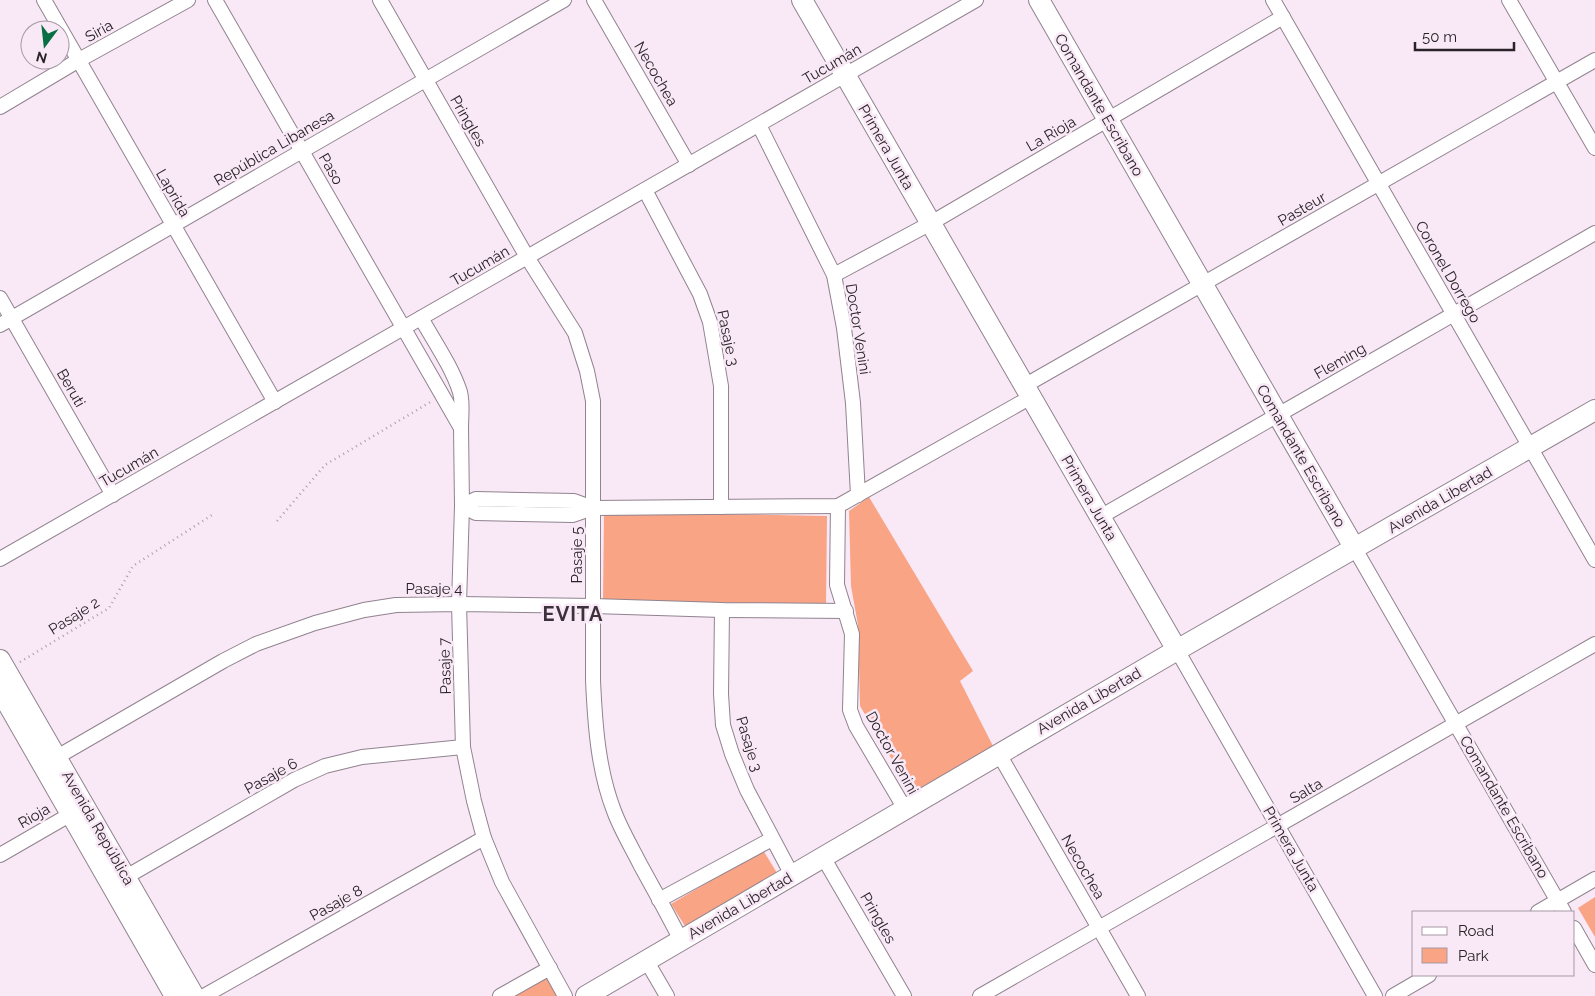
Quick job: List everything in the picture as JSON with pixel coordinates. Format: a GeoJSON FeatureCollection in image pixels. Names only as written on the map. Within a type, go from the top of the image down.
{"type":"FeatureCollection","features":[{"type":"Feature","properties":{"kind":"main road","name":"Primera Junta"},"geometry":{"type":"LineString","coordinates":[[802,0],[1177,650]]}},
{"type":"Feature","properties":{"kind":"main road","name":"Comandante Escribano"},"geometry":{"type":"LineString","coordinates":[[1039,0],[1355,548]]}},
{"type":"Feature","properties":{"kind":"main road","name":"Avenida Libertad"},"geometry":{"type":"LineString","coordinates":[[586,996],[1177,650],[1595,410]]}},
{"type":"Feature","properties":{"kind":"main road","name":"Avenida República"},"geometry":{"type":"LineString","coordinates":[[3,665],[57,757],[78,810]]}},
{"type":"Feature","properties":{"kind":"main road","name":"Avenida República"},"geometry":{"type":"LineString","coordinates":[[0,690],[78,810],[119,881],[178,992]]}},
{"type":"Feature","properties":{"kind":"street","name":"Laprida"},"geometry":{"type":"LineString","coordinates":[[44,0],[275,402]]}},
{"type":"Feature","properties":{"kind":"street","name":"Siria"},"geometry":{"type":"LineString","coordinates":[[0,107],[79,60],[188,0]]}},
{"type":"Feature","properties":{"kind":"street","name":"Paso"},"geometry":{"type":"LineString","coordinates":[[214,0],[404,328]]}},
{"type":"Feature","properties":{"kind":"street","name":"Pringles"},"geometry":{"type":"LineString","coordinates":[[380,0],[527,258]]}},
{"type":"Feature","properties":{"kind":"street","name":"República Libanesa"},"geometry":{"type":"LineString","coordinates":[[6,321],[564,0]]}},
{"type":"Feature","properties":{"kind":"street","name":"Necochea"},"geometry":{"type":"LineString","coordinates":[[594,0],[689,165]]}},
{"type":"Feature","properties":{"kind":"street","name":"Tucumán"},"geometry":{"type":"LineString","coordinates":[[0,559],[976,0]]}},
{"type":"Feature","properties":{"kind":"street","name":"Coronel Dorrego"},"geometry":{"type":"LineString","coordinates":[[1273,0],[1595,560]]}},
{"type":"Feature","properties":{"kind":"street"},"geometry":{"type":"LineString","coordinates":[[1509,0],[1595,148]]}},
{"type":"Feature","properties":{"kind":"street","name":"La Rioja"},"geometry":{"type":"LineString","coordinates":[[834,275],[931,224],[1283,17]]}},
{"type":"Feature","properties":{"kind":"street","name":"Pasteur"},"geometry":{"type":"LineString","coordinates":[[838,506],[1028,392],[1202,284],[1595,60]]}},
{"type":"Feature","properties":{"kind":"street","name":"Doctor Venini"},"geometry":{"type":"LineString","coordinates":[[759,125],[834,275],[844,328],[853,403],[858,495]]}},
{"type":"Feature","properties":{"kind":"street","name":"Pasaje 3"},"geometry":{"type":"LineString","coordinates":[[645,190],[700,294],[710,322],[721,386],[721,507]]}},
{"type":"Feature","properties":{"kind":"street","name":"Fleming"},"geometry":{"type":"LineString","coordinates":[[1100,517],[1595,233]]}},
{"type":"Feature","properties":{"kind":"street","name":"Pasaje 5"},"geometry":{"type":"LineString","coordinates":[[527,258],[575,333],[588,371],[593,401],[592,680],[594,718],[606,783],[614,811],[626,839],[681,940]]}},
{"type":"Feature","properties":{"kind":"street","name":"Beruti"},"geometry":{"type":"LineString","coordinates":[[0,298],[6,321],[113,495]]}},
{"type":"Feature","properties":{"kind":"street"},"geometry":{"type":"LineString","coordinates":[[421,318],[460,392],[462,406],[461,428]]}},
{"type":"Feature","properties":{"kind":"street","name":"Pasaje 7"},"geometry":{"type":"LineString","coordinates":[[404,328],[461,428],[462,506],[459,604],[463,747],[474,800],[484,838],[502,882],[565,996]]}},
{"type":"Feature","properties":{"kind":"street"},"geometry":{"type":"LineString","coordinates":[[462,506],[476,513],[573,515],[593,508],[838,506]]}},
{"type":"Feature","properties":{"kind":"street","name":"Doctor Venini"},"geometry":{"type":"LineString","coordinates":[[838,506],[838,585],[852,634],[850,710],[856,726],[905,809]]}},
{"type":"Feature","properties":{"kind":"street","name":"Comandante Escribano"},"geometry":{"type":"LineString","coordinates":[[1355,548],[1561,906]]}},
{"type":"Feature","properties":{"kind":"street","name":"Pasaje 4"},"geometry":{"type":"LineString","coordinates":[[57,757],[223,661],[256,644],[314,623],[364,610],[396,605],[459,604],[846,611]]}},
{"type":"Feature","properties":{"kind":"street","name":"Pasaje 3"},"geometry":{"type":"LineString","coordinates":[[722,610],[721,694],[723,725],[732,754],[747,790],[792,875]]}},
{"type":"Feature","properties":{"kind":"street","name":"Salta"},"geometry":{"type":"LineString","coordinates":[[980,996],[1595,644]]}},
{"type":"Feature","properties":{"kind":"street","name":"Primera Junta"},"geometry":{"type":"LineString","coordinates":[[1177,650],[1375,996]]}},
{"type":"Feature","properties":{"kind":"street","name":"Pasaje 6"},"geometry":{"type":"LineString","coordinates":[[119,881],[294,780],[325,766],[362,758],[463,747]]}},
{"type":"Feature","properties":{"kind":"street","name":"Necochea"},"geometry":{"type":"LineString","coordinates":[[999,754],[1138,996]]}},
{"type":"Feature","properties":{"kind":"street","name":"Rioja"},"geometry":{"type":"LineString","coordinates":[[0,854],[78,810]]}},
{"type":"Feature","properties":{"kind":"street","name":"Pasaje 8"},"geometry":{"type":"LineString","coordinates":[[204,996],[484,838]]}},
{"type":"Feature","properties":{"kind":"street"},"geometry":{"type":"LineString","coordinates":[[659,900],[772,839]]}},
{"type":"Feature","properties":{"kind":"street","name":"Pringles"},"geometry":{"type":"LineString","coordinates":[[823,857],[904,996]]}},
{"type":"Feature","properties":{"kind":"street"},"geometry":{"type":"LineString","coordinates":[[1542,911],[1561,906],[1595,879]]}},
{"type":"Feature","properties":{"kind":"street"},"geometry":{"type":"LineString","coordinates":[[1575,930],[1595,965]]}},
{"type":"Feature","properties":{"kind":"street"},"geometry":{"type":"LineString","coordinates":[[646,960],[667,996]]}},
{"type":"Feature","properties":{"kind":"street"},"geometry":{"type":"LineString","coordinates":[[500,996],[550,968]]}},
{"type":"Feature","properties":{"kind":"street"},"geometry":{"type":"LineString","coordinates":[[1393,996],[1427,976]]}},
{"type":"Feature","properties":{"kind":"path"},"geometry":{"type":"LineString","coordinates":[[277,521],[325,464],[442,395]]}},
{"type":"Feature","properties":{"kind":"path","name":"Pasaje 2"},"geometry":{"type":"LineString","coordinates":[[3,665],[109,608],[133,566],[212,515]]}},
{"type":"Feature","properties":{"kind":"green space"},"geometry":{"type":"Polygon","coordinates":[[[869,497],[973,671],[960,681],[993,746],[912,793],[860,706],[858,625],[851,586],[849,511],[869,497]]]}},
{"type":"Feature","properties":{"kind":"green space"},"geometry":{"type":"Polygon","coordinates":[[[604,512],[827,516],[826,604],[603,601],[604,512]]]}},
{"type":"Feature","properties":{"kind":"green space"},"geometry":{"type":"Polygon","coordinates":[[[763,850],[777,873],[685,926],[671,904],[763,850]]]}},
{"type":"Feature","properties":{"kind":"green space"},"geometry":{"type":"Polygon","coordinates":[[[1595,897],[1595,937],[1578,908],[1595,897]]]}},
{"type":"Feature","properties":{"kind":"green space"},"geometry":{"type":"Polygon","coordinates":[[[547,978],[558,996],[515,996],[547,978]]]}},
{"type":"Feature","properties":{"kind":"district","name":"EVITA"},"geometry":{"type":"Point","coordinates":[573,614]}}]}
